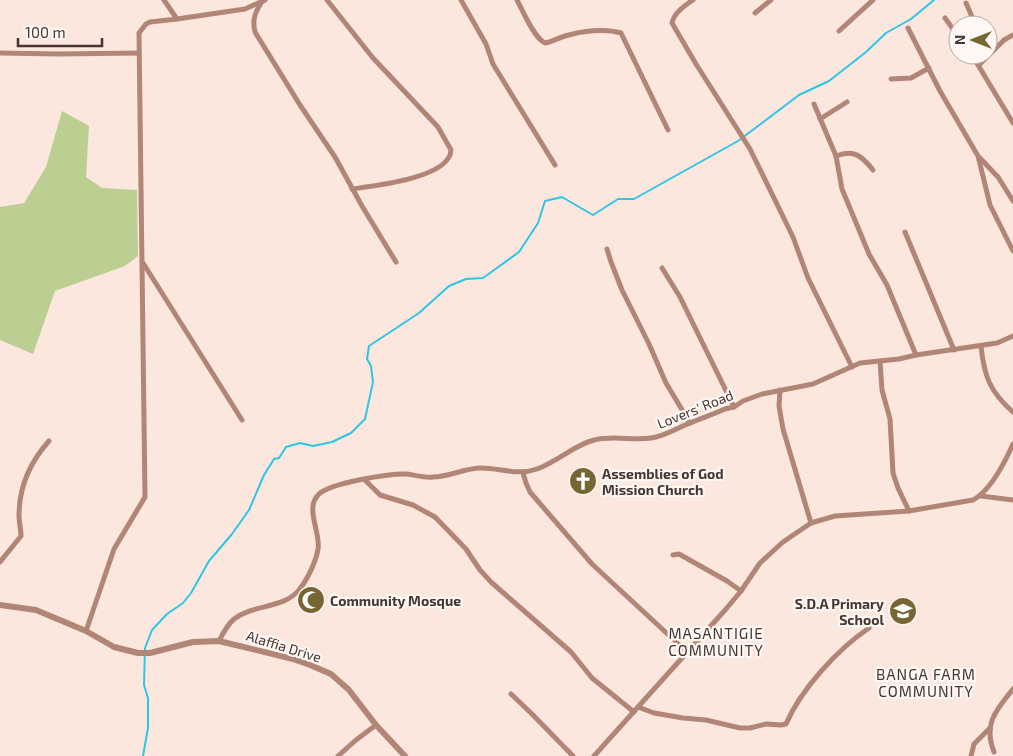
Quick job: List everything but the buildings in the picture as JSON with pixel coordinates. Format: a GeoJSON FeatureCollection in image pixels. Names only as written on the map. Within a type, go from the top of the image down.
{"type":"FeatureCollection","features":[{"type":"Feature","properties":{"kind":"street"},"geometry":{"type":"LineString","coordinates":[[164,0],[177,19]]}},
{"type":"Feature","properties":{"kind":"street"},"geometry":{"type":"LineString","coordinates":[[327,0],[373,58],[438,127],[451,150],[450,158],[415,178],[352,190]]}},
{"type":"Feature","properties":{"kind":"street"},"geometry":{"type":"LineString","coordinates":[[461,0],[486,44],[493,64],[555,165]]}},
{"type":"Feature","properties":{"kind":"street"},"geometry":{"type":"LineString","coordinates":[[517,0],[537,35],[545,43],[564,36],[591,31],[622,33],[668,130]]}},
{"type":"Feature","properties":{"kind":"street"},"geometry":{"type":"LineString","coordinates":[[692,0],[679,11],[673,18],[672,23],[750,148],[793,237],[808,278],[852,367]]}},
{"type":"Feature","properties":{"kind":"street"},"geometry":{"type":"LineString","coordinates":[[756,13],[771,0]]}},
{"type":"Feature","properties":{"kind":"street"},"geometry":{"type":"LineString","coordinates":[[840,31],[873,0]]}},
{"type":"Feature","properties":{"kind":"street"},"geometry":{"type":"LineString","coordinates":[[0,605],[36,610],[86,632],[114,550],[145,497],[139,33],[146,24],[154,21],[239,11],[263,1]]}},
{"type":"Feature","properties":{"kind":"street"},"geometry":{"type":"LineString","coordinates":[[263,1],[254,16],[253,25],[255,32],[300,105],[335,156],[352,190],[396,262]]}},
{"type":"Feature","properties":{"kind":"street"},"geometry":{"type":"LineString","coordinates":[[966,3],[971,15]]}},
{"type":"Feature","properties":{"kind":"street"},"geometry":{"type":"LineString","coordinates":[[945,18],[948,22]]}},
{"type":"Feature","properties":{"kind":"street"},"geometry":{"type":"LineString","coordinates":[[908,28],[978,156],[998,177],[1013,201]]}},
{"type":"Feature","properties":{"kind":"street"},"geometry":{"type":"LineString","coordinates":[[998,46],[1013,35]]}},
{"type":"Feature","properties":{"kind":"street"},"geometry":{"type":"LineString","coordinates":[[0,53],[139,53]]}},
{"type":"Feature","properties":{"kind":"street"},"geometry":{"type":"LineString","coordinates":[[979,65],[1013,123]]}},
{"type":"Feature","properties":{"kind":"street"},"geometry":{"type":"LineString","coordinates":[[891,79],[911,78],[929,68]]}},
{"type":"Feature","properties":{"kind":"street"},"geometry":{"type":"LineString","coordinates":[[820,119],[847,102]]}},
{"type":"Feature","properties":{"kind":"street"},"geometry":{"type":"LineString","coordinates":[[814,104],[836,156],[842,189],[869,254],[886,285],[916,355]]}},
{"type":"Feature","properties":{"kind":"street"},"geometry":{"type":"LineString","coordinates":[[836,156],[844,153],[862,157],[873,170]]}},
{"type":"Feature","properties":{"kind":"street"},"geometry":{"type":"LineString","coordinates":[[978,156],[990,205],[1013,251]]}},
{"type":"Feature","properties":{"kind":"street"},"geometry":{"type":"LineString","coordinates":[[906,232],[954,350]]}},
{"type":"Feature","properties":{"kind":"street"},"geometry":{"type":"LineString","coordinates":[[607,249],[622,290],[666,383],[690,423]]}},
{"type":"Feature","properties":{"kind":"street"},"geometry":{"type":"LineString","coordinates":[[142,263],[242,420]]}},
{"type":"Feature","properties":{"kind":"street"},"geometry":{"type":"LineString","coordinates":[[662,268],[680,297],[734,407]]}},
{"type":"Feature","properties":{"kind":"street","name":"Lovers' Road"},"geometry":{"type":"LineString","coordinates":[[219,641],[234,619],[259,608],[285,601],[298,591],[310,570],[318,549],[319,542],[313,511],[318,495],[326,490],[391,475],[407,474],[434,477],[471,468],[523,473],[547,465],[583,444],[595,440],[650,438],[665,434],[734,407],[756,396],[813,384],[860,363],[899,360],[916,355],[981,346],[997,343],[1013,336]]}},
{"type":"Feature","properties":{"kind":"street"},"geometry":{"type":"LineString","coordinates":[[981,346],[983,366],[988,380],[996,395],[1013,412]]}},
{"type":"Feature","properties":{"kind":"street"},"geometry":{"type":"LineString","coordinates":[[880,361],[882,390],[890,419],[894,473],[898,488],[909,511]]}},
{"type":"Feature","properties":{"kind":"street"},"geometry":{"type":"LineString","coordinates":[[780,390],[778,406],[783,429],[811,523]]}},
{"type":"Feature","properties":{"kind":"street"},"geometry":{"type":"LineString","coordinates":[[0,562],[21,536],[19,514],[24,483],[34,458],[49,441]]}},
{"type":"Feature","properties":{"kind":"street"},"geometry":{"type":"LineString","coordinates":[[594,756],[741,591],[760,563],[783,542],[811,523],[836,516],[909,511],[973,500],[981,496],[988,487],[1013,446]]}},
{"type":"Feature","properties":{"kind":"street"},"geometry":{"type":"LineString","coordinates":[[523,473],[530,492],[592,564],[687,652]]}},
{"type":"Feature","properties":{"kind":"street"},"geometry":{"type":"LineString","coordinates":[[365,480],[382,496],[413,505],[436,517],[466,549],[480,570],[491,582],[570,652],[592,678],[634,712]]}},
{"type":"Feature","properties":{"kind":"street"},"geometry":{"type":"LineString","coordinates":[[981,496],[1013,500]]}},
{"type":"Feature","properties":{"kind":"street"},"geometry":{"type":"LineString","coordinates":[[672,556],[679,554],[741,591]]}},
{"type":"Feature","properties":{"kind":"street"},"geometry":{"type":"LineString","coordinates":[[638,708],[661,715],[706,720],[740,728],[750,728],[766,724],[781,726],[786,724],[799,700],[828,664],[850,642],[869,628]]}},
{"type":"Feature","properties":{"kind":"street","name":"Alaffia Drive"},"geometry":{"type":"LineString","coordinates":[[86,632],[114,647],[138,653],[150,653],[193,642],[219,641],[293,659],[331,674],[350,690],[376,725],[405,756]]}},
{"type":"Feature","properties":{"kind":"street"},"geometry":{"type":"LineString","coordinates":[[994,752],[990,743],[989,729],[991,721],[1013,689]]}},
{"type":"Feature","properties":{"kind":"street"},"geometry":{"type":"LineString","coordinates":[[511,694],[573,756]]}},
{"type":"Feature","properties":{"kind":"street"},"geometry":{"type":"LineString","coordinates":[[338,756],[376,725]]}},
{"type":"Feature","properties":{"kind":"street"},"geometry":{"type":"LineString","coordinates":[[971,756],[974,744],[989,729]]}},
{"type":"Feature","properties":{"kind":"green space"},"geometry":{"type":"Polygon","coordinates":[[[62,111],[89,126],[86,177],[102,188],[137,190],[138,256],[125,266],[55,291],[33,354],[0,340],[0,207],[24,203],[46,167],[62,111]]]}},
{"type":"Feature","properties":{"kind":"waterway"},"geometry":{"type":"LineString","coordinates":[[143,756],[148,728],[148,698],[144,685],[145,648],[152,630],[167,614],[183,603],[191,593],[209,561],[249,510],[264,475],[274,459],[279,458],[286,447],[300,443],[313,446],[332,442],[351,433],[365,419],[373,382],[371,366],[367,359],[369,346],[419,313],[449,286],[466,279],[483,278],[519,252],[538,223],[545,201],[562,197],[593,215],[618,199],[634,199],[738,141],[799,95],[829,81],[866,52],[886,33],[911,19],[934,0]]}},
{"type":"Feature","properties":{"kind":"place","name":"Assemblies of God Mission Church"},"geometry":{"type":"Point","coordinates":[583,481]}},
{"type":"Feature","properties":{"kind":"place","name":"Community Mosque"},"geometry":{"type":"Point","coordinates":[311,600]}},
{"type":"Feature","properties":{"kind":"place","name":"S.D.A Primary School"},"geometry":{"type":"Point","coordinates":[903,611]}},
{"type":"Feature","properties":{"kind":"district","name":"MASANTIGIE COMMUNITY"},"geometry":{"type":"Point","coordinates":[716,642]}},
{"type":"Feature","properties":{"kind":"district","name":"BANGA FARM COMMUNITY"},"geometry":{"type":"Point","coordinates":[926,682]}}]}
